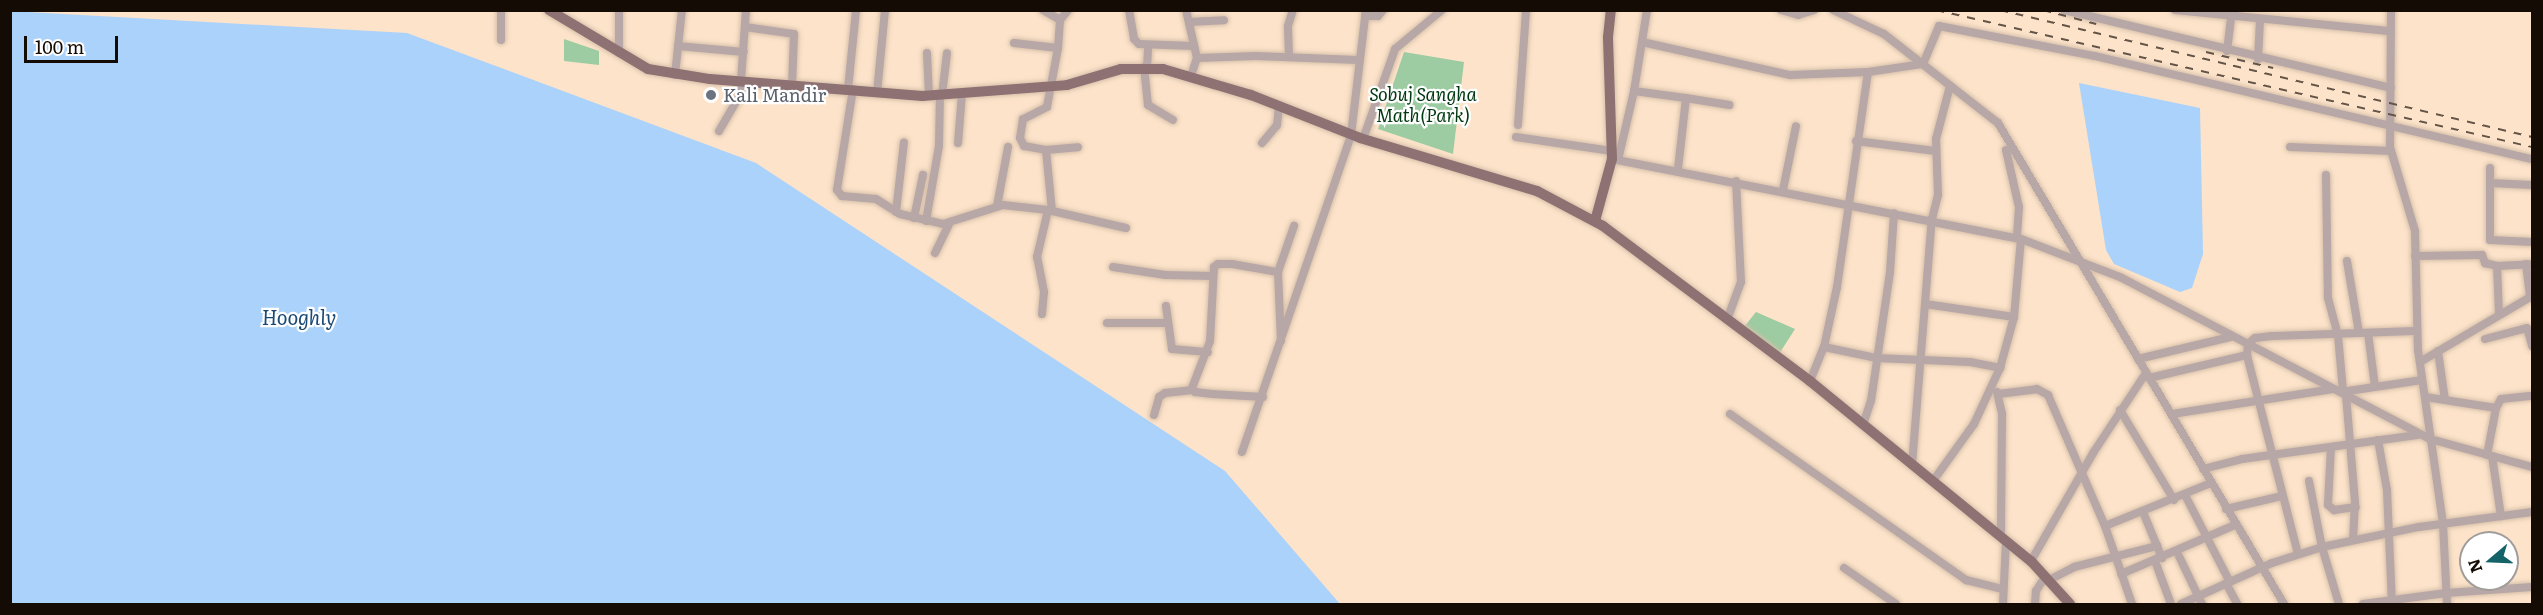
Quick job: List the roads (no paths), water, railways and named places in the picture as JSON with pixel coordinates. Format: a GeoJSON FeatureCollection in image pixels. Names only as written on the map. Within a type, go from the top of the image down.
{"type":"FeatureCollection","features":[{"type":"Feature","properties":{"kind":"main road"},"geometry":{"type":"LineString","coordinates":[[549,10],[560,14],[619,55],[648,69],[675,75],[742,82],[851,89],[877,93],[937,95],[1051,87],[1121,69],[1146,68],[1191,76],[1279,105],[1363,139],[1537,191],[1595,221],[1810,381],[2031,561],[2070,604]]}},
{"type":"Feature","properties":{"kind":"main road"},"geometry":{"type":"LineString","coordinates":[[1595,221],[1614,156],[1608,37],[1611,10]]}},
{"type":"Feature","properties":{"kind":"street"},"geometry":{"type":"LineString","coordinates":[[501,10],[501,40]]}},
{"type":"Feature","properties":{"kind":"street"},"geometry":{"type":"LineString","coordinates":[[619,10],[619,55]]}},
{"type":"Feature","properties":{"kind":"street"},"geometry":{"type":"LineString","coordinates":[[675,75],[681,10]]}},
{"type":"Feature","properties":{"kind":"street"},"geometry":{"type":"LineString","coordinates":[[719,131],[737,102],[742,82],[746,10]]}},
{"type":"Feature","properties":{"kind":"street"},"geometry":{"type":"LineString","coordinates":[[856,10],[851,89],[837,190],[845,197],[876,199],[896,212],[926,221],[949,224],[997,206],[1050,210],[1126,228]]}},
{"type":"Feature","properties":{"kind":"street"},"geometry":{"type":"LineString","coordinates":[[877,93],[885,10]]}},
{"type":"Feature","properties":{"kind":"street"},"geometry":{"type":"LineString","coordinates":[[1043,10],[1060,20]]}},
{"type":"Feature","properties":{"kind":"street"},"geometry":{"type":"LineString","coordinates":[[1068,10],[1060,20],[1058,48],[1046,109],[1023,119],[1020,138],[1024,146],[1046,150],[1078,147]]}},
{"type":"Feature","properties":{"kind":"street"},"geometry":{"type":"LineString","coordinates":[[1129,10],[1134,39],[1148,46],[1194,46]]}},
{"type":"Feature","properties":{"kind":"street"},"geometry":{"type":"LineString","coordinates":[[1186,10],[1197,58],[1191,76]]}},
{"type":"Feature","properties":{"kind":"street"},"geometry":{"type":"LineString","coordinates":[[1289,56],[1288,26],[1293,10]]}},
{"type":"Feature","properties":{"kind":"street"},"geometry":{"type":"LineString","coordinates":[[1242,452],[1281,345],[1351,135],[1365,13],[1378,16],[1383,10]]}},
{"type":"Feature","properties":{"kind":"street"},"geometry":{"type":"LineString","coordinates":[[1363,139],[1395,49],[1434,20],[1442,10]]}},
{"type":"Feature","properties":{"kind":"street"},"geometry":{"type":"LineString","coordinates":[[1518,124],[1526,10]]}},
{"type":"Feature","properties":{"kind":"street"},"geometry":{"type":"LineString","coordinates":[[1614,156],[1634,91],[1647,10]]}},
{"type":"Feature","properties":{"kind":"street"},"geometry":{"type":"LineString","coordinates":[[1781,10],[1798,15],[1814,10]]}},
{"type":"Feature","properties":{"kind":"street"},"geometry":{"type":"LineString","coordinates":[[1833,10],[1884,34],[2002,129],[2172,414],[2235,525],[2284,604]]}},
{"type":"Feature","properties":{"kind":"street"},"geometry":{"type":"LineString","coordinates":[[2064,10],[2258,59],[2391,88]]}},
{"type":"Feature","properties":{"kind":"street"},"geometry":{"type":"LineString","coordinates":[[2175,10],[2231,19],[2391,31]]}},
{"type":"Feature","properties":{"kind":"street"},"geometry":{"type":"LineString","coordinates":[[2391,10],[2391,151],[2411,210],[2417,331],[2443,524],[2447,604]]}},
{"type":"Feature","properties":{"kind":"street"},"geometry":{"type":"LineString","coordinates":[[2227,51],[2231,19]]}},
{"type":"Feature","properties":{"kind":"street"},"geometry":{"type":"LineString","coordinates":[[1189,22],[1224,20]]}},
{"type":"Feature","properties":{"kind":"street"},"geometry":{"type":"LineString","coordinates":[[2258,59],[2260,21]]}},
{"type":"Feature","properties":{"kind":"street"},"geometry":{"type":"LineString","coordinates":[[1923,64],[1939,26],[2095,56],[2532,159]]}},
{"type":"Feature","properties":{"kind":"street"},"geometry":{"type":"LineString","coordinates":[[745,27],[794,34],[792,85]]}},
{"type":"Feature","properties":{"kind":"street"},"geometry":{"type":"LineString","coordinates":[[1642,42],[1790,75],[1868,72],[1923,64]]}},
{"type":"Feature","properties":{"kind":"street"},"geometry":{"type":"LineString","coordinates":[[1014,43],[1058,48]]}},
{"type":"Feature","properties":{"kind":"street"},"geometry":{"type":"LineString","coordinates":[[678,46],[744,52]]}},
{"type":"Feature","properties":{"kind":"street"},"geometry":{"type":"LineString","coordinates":[[1148,46],[1146,68],[1148,105],[1151,111],[1173,120]]}},
{"type":"Feature","properties":{"kind":"street"},"geometry":{"type":"LineString","coordinates":[[926,221],[939,146],[937,95],[927,53]]}},
{"type":"Feature","properties":{"kind":"street"},"geometry":{"type":"LineString","coordinates":[[937,95],[947,53]]}},
{"type":"Feature","properties":{"kind":"street"},"geometry":{"type":"LineString","coordinates":[[1197,58],[1289,56],[1358,60]]}},
{"type":"Feature","properties":{"kind":"street"},"geometry":{"type":"LineString","coordinates":[[1810,381],[1824,347],[1837,287],[1846,204],[1868,72]]}},
{"type":"Feature","properties":{"kind":"street"},"geometry":{"type":"LineString","coordinates":[[1912,465],[1932,219],[1938,195],[1935,151],[1950,86]]}},
{"type":"Feature","properties":{"kind":"street"},"geometry":{"type":"LineString","coordinates":[[1634,91],[1729,105]]}},
{"type":"Feature","properties":{"kind":"street"},"geometry":{"type":"LineString","coordinates":[[958,143],[962,93]]}},
{"type":"Feature","properties":{"kind":"street"},"geometry":{"type":"LineString","coordinates":[[1678,169],[1686,98]]}},
{"type":"Feature","properties":{"kind":"street"},"geometry":{"type":"LineString","coordinates":[[1262,143],[1276,125],[1279,105]]}},
{"type":"Feature","properties":{"kind":"street"},"geometry":{"type":"LineString","coordinates":[[1783,190],[1796,126]]}},
{"type":"Feature","properties":{"kind":"street"},"geometry":{"type":"LineString","coordinates":[[1516,137],[1846,204],[1932,219],[2019,239],[2079,260],[2248,344],[2430,440],[2532,466]]}},
{"type":"Feature","properties":{"kind":"street"},"geometry":{"type":"LineString","coordinates":[[1856,141],[1935,151]]}},
{"type":"Feature","properties":{"kind":"street"},"geometry":{"type":"LineString","coordinates":[[896,212],[904,142]]}},
{"type":"Feature","properties":{"kind":"street"},"geometry":{"type":"LineString","coordinates":[[997,206],[1008,147]]}},
{"type":"Feature","properties":{"kind":"street"},"geometry":{"type":"LineString","coordinates":[[2290,147],[2391,151]]}},
{"type":"Feature","properties":{"kind":"street"},"geometry":{"type":"LineString","coordinates":[[1042,314],[1044,292],[1038,257],[1050,210],[1046,150]]}},
{"type":"Feature","properties":{"kind":"street"},"geometry":{"type":"LineString","coordinates":[[1933,481],[1996,390],[2014,317],[2019,207],[2006,150]]}},
{"type":"Feature","properties":{"kind":"street"},"geometry":{"type":"LineString","coordinates":[[2490,168],[2490,240],[2532,242]]}},
{"type":"Feature","properties":{"kind":"street"},"geometry":{"type":"LineString","coordinates":[[914,218],[922,175]]}},
{"type":"Feature","properties":{"kind":"street"},"geometry":{"type":"LineString","coordinates":[[2326,175],[2328,298],[2338,335],[2340,392],[2350,444],[2355,507],[2353,539]]}},
{"type":"Feature","properties":{"kind":"street"},"geometry":{"type":"LineString","coordinates":[[1726,320],[1741,282],[1736,181]]}},
{"type":"Feature","properties":{"kind":"street"},"geometry":{"type":"LineString","coordinates":[[2490,183],[2532,185]]}},
{"type":"Feature","properties":{"kind":"street"},"geometry":{"type":"LineString","coordinates":[[1863,425],[1871,401],[1891,265],[1894,213]]}},
{"type":"Feature","properties":{"kind":"street"},"geometry":{"type":"LineString","coordinates":[[935,253],[949,224]]}},
{"type":"Feature","properties":{"kind":"street"},"geometry":{"type":"LineString","coordinates":[[1281,345],[1278,272],[1294,226]]}},
{"type":"Feature","properties":{"kind":"street"},"geometry":{"type":"LineString","coordinates":[[2415,256],[2482,255],[2485,263],[2497,266],[2529,264],[2531,297],[2420,362]]}},
{"type":"Feature","properties":{"kind":"street"},"geometry":{"type":"LineString","coordinates":[[2347,261],[2374,387]]}},
{"type":"Feature","properties":{"kind":"street"},"geometry":{"type":"LineString","coordinates":[[1193,390],[1208,352],[1213,276],[1218,264],[1278,272]]}},
{"type":"Feature","properties":{"kind":"street"},"geometry":{"type":"LineString","coordinates":[[2497,266],[2499,314]]}},
{"type":"Feature","properties":{"kind":"street"},"geometry":{"type":"LineString","coordinates":[[1113,267],[1165,275],[1213,276]]}},
{"type":"Feature","properties":{"kind":"street"},"geometry":{"type":"LineString","coordinates":[[1925,303],[2014,317]]}},
{"type":"Feature","properties":{"kind":"street"},"geometry":{"type":"LineString","coordinates":[[1166,306],[1174,351],[1208,352]]}},
{"type":"Feature","properties":{"kind":"street"},"geometry":{"type":"LineString","coordinates":[[1107,323],[1168,323]]}},
{"type":"Feature","properties":{"kind":"street"},"geometry":{"type":"LineString","coordinates":[[2484,339],[2527,328],[2532,345]]}},
{"type":"Feature","properties":{"kind":"street"},"geometry":{"type":"LineString","coordinates":[[2248,344],[2261,337],[2417,331]]}},
{"type":"Feature","properties":{"kind":"street"},"geometry":{"type":"LineString","coordinates":[[2138,359],[2230,337]]}},
{"type":"Feature","properties":{"kind":"street"},"geometry":{"type":"LineString","coordinates":[[2248,344],[2247,356],[2275,454],[2282,496],[2298,554]]}},
{"type":"Feature","properties":{"kind":"street"},"geometry":{"type":"LineString","coordinates":[[1824,347],[1876,358],[1921,359],[2000,368]]}},
{"type":"Feature","properties":{"kind":"street"},"geometry":{"type":"LineString","coordinates":[[2438,351],[2445,400]]}},
{"type":"Feature","properties":{"kind":"street"},"geometry":{"type":"LineString","coordinates":[[2031,561],[2120,410],[2148,376],[2247,356]]}},
{"type":"Feature","properties":{"kind":"street"},"geometry":{"type":"LineString","coordinates":[[2172,414],[2422,380]]}},
{"type":"Feature","properties":{"kind":"street"},"geometry":{"type":"LineString","coordinates":[[1154,415],[1159,397],[1165,393],[1193,390],[1263,397]]}},
{"type":"Feature","properties":{"kind":"street"},"geometry":{"type":"LineString","coordinates":[[1996,390],[2045,391],[2105,526],[2132,604]]}},
{"type":"Feature","properties":{"kind":"street"},"geometry":{"type":"LineString","coordinates":[[1996,390],[2002,414],[2003,604]]}},
{"type":"Feature","properties":{"kind":"street"},"geometry":{"type":"LineString","coordinates":[[2501,516],[2490,455],[2496,408],[2501,399],[2532,396]]}},
{"type":"Feature","properties":{"kind":"street"},"geometry":{"type":"LineString","coordinates":[[2425,397],[2496,408]]}},
{"type":"Feature","properties":{"kind":"street"},"geometry":{"type":"LineString","coordinates":[[2120,410],[2174,500]]}},
{"type":"Feature","properties":{"kind":"street"},"geometry":{"type":"LineString","coordinates":[[1730,414],[1966,580],[2003,589]]}},
{"type":"Feature","properties":{"kind":"street"},"geometry":{"type":"LineString","coordinates":[[2203,469],[2275,454],[2419,435]]}},
{"type":"Feature","properties":{"kind":"street"},"geometry":{"type":"LineString","coordinates":[[2378,440],[2386,485],[2392,603]]}},
{"type":"Feature","properties":{"kind":"street"},"geometry":{"type":"LineString","coordinates":[[2331,447],[2328,504],[2334,510],[2355,507]]}},
{"type":"Feature","properties":{"kind":"street"},"geometry":{"type":"LineString","coordinates":[[2309,481],[2322,547],[2339,604]]}},
{"type":"Feature","properties":{"kind":"street"},"geometry":{"type":"LineString","coordinates":[[2105,526],[2174,500],[2211,483]]}},
{"type":"Feature","properties":{"kind":"street"},"geometry":{"type":"LineString","coordinates":[[2185,495],[2237,604]]}},
{"type":"Feature","properties":{"kind":"street"},"geometry":{"type":"LineString","coordinates":[[2226,509],[2282,496]]}},
{"type":"Feature","properties":{"kind":"street"},"geometry":{"type":"LineString","coordinates":[[2143,512],[2157,546],[2171,604]]}},
{"type":"Feature","properties":{"kind":"street"},"geometry":{"type":"LineString","coordinates":[[2181,604],[2200,601],[2228,583],[2298,554],[2322,547],[2388,533],[2532,512]]}},
{"type":"Feature","properties":{"kind":"street"},"geometry":{"type":"LineString","coordinates":[[2121,574],[2235,525]]}},
{"type":"Feature","properties":{"kind":"street"},"geometry":{"type":"LineString","coordinates":[[2035,604],[2036,591],[2045,579],[2074,567],[2157,546]]}},
{"type":"Feature","properties":{"kind":"street"},"geometry":{"type":"LineString","coordinates":[[2176,552],[2200,601]]}},
{"type":"Feature","properties":{"kind":"street"},"geometry":{"type":"LineString","coordinates":[[1844,568],[1896,604]]}},
{"type":"Feature","properties":{"kind":"street"},"geometry":{"type":"LineString","coordinates":[[2363,604],[2392,603],[2446,593],[2532,587]]}},
{"type":"Feature","properties":{"kind":"water","name":"Hooghly"},"geometry":{"type":"Polygon","coordinates":[[[10,11],[407,33],[756,163],[1225,471],[1340,604],[11,604],[10,11]]]}},
{"type":"Feature","properties":{"kind":"water"},"geometry":{"type":"Polygon","coordinates":[[[2079,83],[2200,108],[2203,254],[2192,288],[2180,292],[2114,264],[2106,250],[2079,83]]]}},
{"type":"Feature","properties":{"kind":"railway"},"geometry":{"type":"LineString","coordinates":[[1936,10],[2532,147]]}},
{"type":"Feature","properties":{"kind":"railway"},"geometry":{"type":"LineString","coordinates":[[2000,10],[2532,137]]}},
{"type":"Feature","properties":{"kind":"railway"},"geometry":{"type":"LineString","coordinates":[[2043,10],[2096,24]]}},
{"type":"Feature","properties":{"kind":"railway"},"geometry":{"type":"LineString","coordinates":[[2206,52],[2273,68]]}},
{"type":"Feature","properties":{"kind":"place","name":"Kali Mandir"},"geometry":{"type":"Point","coordinates":[711,95]}},
{"type":"Feature","properties":{"kind":"park label","name":"Sobuj Sangha Math(Park)"},"geometry":{"type":"Point","coordinates":[1423,106]}}]}
